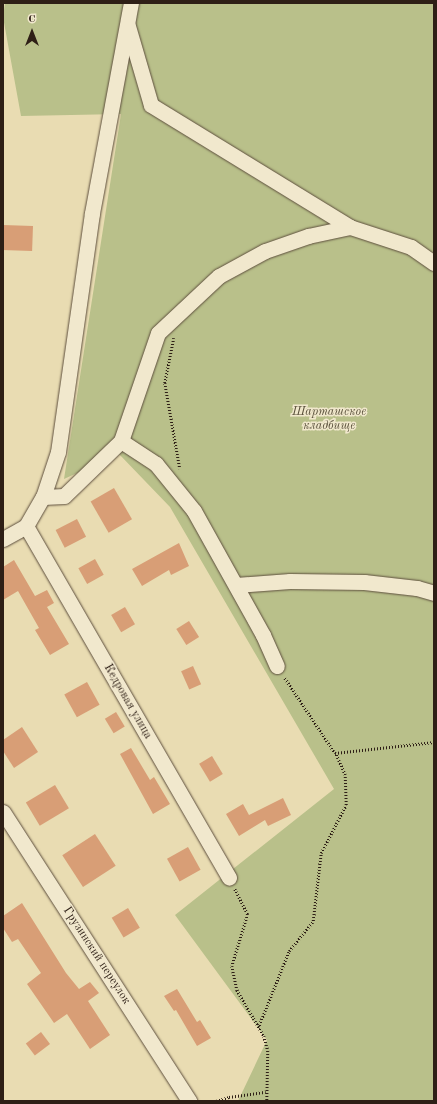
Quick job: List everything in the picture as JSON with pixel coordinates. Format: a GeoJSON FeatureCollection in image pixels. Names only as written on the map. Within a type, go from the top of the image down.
{"type":"FeatureCollection","features":[{"type":"Feature","properties":{"kind":"street"},"geometry":{"type":"LineString","coordinates":[[3,539],[26,526],[43,497],[58,452],[92,213],[131,3]]}},
{"type":"Feature","properties":{"kind":"street"},"geometry":{"type":"LineString","coordinates":[[127,23],[152,105],[350,227],[411,247],[434,263]]}},
{"type":"Feature","properties":{"kind":"street"},"geometry":{"type":"LineString","coordinates":[[43,497],[64,496],[121,441],[158,333],[173,317],[196,300],[219,276],[265,251],[308,236],[350,227]]}},
{"type":"Feature","properties":{"kind":"street"},"geometry":{"type":"LineString","coordinates":[[121,441],[156,464],[194,511],[236,586],[277,666]]}},
{"type":"Feature","properties":{"kind":"street","name":"Кедровая улица"},"geometry":{"type":"LineString","coordinates":[[26,526],[229,878]]}},
{"type":"Feature","properties":{"kind":"street"},"geometry":{"type":"LineString","coordinates":[[236,586],[290,582],[364,582],[417,588],[434,593]]}},
{"type":"Feature","properties":{"kind":"street","name":"Грузинский переулок"},"geometry":{"type":"LineString","coordinates":[[3,812],[189,1101]]}},
{"type":"Feature","properties":{"kind":"path"},"geometry":{"type":"LineString","coordinates":[[174,336],[165,382],[185,500]]}},
{"type":"Feature","properties":{"kind":"path"},"geometry":{"type":"LineString","coordinates":[[258,1028],[289,951],[313,921],[321,853],[346,805],[345,775],[335,753],[277,666]]}},
{"type":"Feature","properties":{"kind":"path"},"geometry":{"type":"LineString","coordinates":[[335,753],[434,742]]}},
{"type":"Feature","properties":{"kind":"path"},"geometry":{"type":"LineString","coordinates":[[229,878],[248,914],[232,966],[237,990],[264,1036],[268,1051],[267,1101]]}},
{"type":"Feature","properties":{"kind":"path"},"geometry":{"type":"LineString","coordinates":[[216,1101],[229,1096],[267,1092]]}},
{"type":"Feature","properties":{"kind":"green space","name":"Шарташское кладбище"},"geometry":{"type":"Polygon","coordinates":[[[5,3],[434,3],[434,1101],[238,1101],[267,1040],[175,915],[334,789],[170,507],[119,454],[64,479],[121,114],[21,116],[3,17],[5,3]]]}},
{"type":"Feature","properties":{"kind":"building"},"geometry":{"type":"Polygon","coordinates":[[[3,225],[33,226],[32,251],[3,250],[3,225]]]}},
{"type":"Feature","properties":{"kind":"building"},"geometry":{"type":"Polygon","coordinates":[[[114,488],[132,519],[109,533],[91,502],[114,488]]]}},
{"type":"Feature","properties":{"kind":"building"},"geometry":{"type":"Polygon","coordinates":[[[77,519],[86,537],[65,548],[56,530],[77,519]]]}},
{"type":"Feature","properties":{"kind":"building"},"geometry":{"type":"Polygon","coordinates":[[[179,543],[189,566],[171,575],[169,570],[142,586],[132,569],[179,543]]]}},
{"type":"Feature","properties":{"kind":"building"},"geometry":{"type":"Polygon","coordinates":[[[95,559],[104,575],[87,584],[78,568],[95,559]]]}},
{"type":"Feature","properties":{"kind":"building"},"geometry":{"type":"Polygon","coordinates":[[[14,560],[35,596],[47,590],[54,603],[47,607],[69,644],[50,655],[35,630],[39,628],[18,591],[3,600],[3,567],[14,560]]]}},
{"type":"Feature","properties":{"kind":"building"},"geometry":{"type":"Polygon","coordinates":[[[125,607],[135,624],[121,632],[111,615],[125,607]]]}},
{"type":"Feature","properties":{"kind":"building"},"geometry":{"type":"Polygon","coordinates":[[[189,621],[199,637],[186,645],[176,629],[189,621]]]}},
{"type":"Feature","properties":{"kind":"building"},"geometry":{"type":"Polygon","coordinates":[[[193,666],[201,684],[189,690],[181,671],[193,666]]]}},
{"type":"Feature","properties":{"kind":"building"},"geometry":{"type":"Polygon","coordinates":[[[87,682],[100,705],[77,717],[64,695],[87,682]]]}},
{"type":"Feature","properties":{"kind":"building"},"geometry":{"type":"Polygon","coordinates":[[[116,712],[125,727],[114,733],[105,719],[116,712]]]}},
{"type":"Feature","properties":{"kind":"building"},"geometry":{"type":"Polygon","coordinates":[[[22,727],[38,752],[14,768],[3,751],[3,740],[22,727]]]}},
{"type":"Feature","properties":{"kind":"building"},"geometry":{"type":"Polygon","coordinates":[[[131,748],[150,780],[154,777],[170,804],[153,814],[120,754],[131,748]]]}},
{"type":"Feature","properties":{"kind":"building"},"geometry":{"type":"Polygon","coordinates":[[[212,756],[223,774],[210,782],[199,764],[212,756]]]}},
{"type":"Feature","properties":{"kind":"building"},"geometry":{"type":"Polygon","coordinates":[[[55,785],[69,808],[40,826],[26,803],[55,785]]]}},
{"type":"Feature","properties":{"kind":"building"},"geometry":{"type":"Polygon","coordinates":[[[283,798],[291,815],[268,826],[265,820],[239,836],[226,814],[243,804],[249,815],[283,798]]]}},
{"type":"Feature","properties":{"kind":"building"},"geometry":{"type":"Polygon","coordinates":[[[95,834],[116,866],[83,887],[62,855],[95,834]]]}},
{"type":"Feature","properties":{"kind":"building"},"geometry":{"type":"Polygon","coordinates":[[[188,847],[201,870],[180,881],[167,859],[188,847]]]}},
{"type":"Feature","properties":{"kind":"building"},"geometry":{"type":"Polygon","coordinates":[[[22,903],[66,973],[79,989],[90,982],[99,993],[88,1001],[110,1035],[90,1049],[67,1014],[54,1023],[27,984],[41,973],[18,939],[12,942],[3,928],[3,916],[22,903]]]}},
{"type":"Feature","properties":{"kind":"building"},"geometry":{"type":"Polygon","coordinates":[[[128,908],[140,928],[124,938],[112,918],[128,908]]]}},
{"type":"Feature","properties":{"kind":"building"},"geometry":{"type":"Polygon","coordinates":[[[177,989],[197,1022],[200,1020],[211,1038],[197,1046],[176,1010],[174,1011],[164,996],[177,989]]]}},
{"type":"Feature","properties":{"kind":"building"},"geometry":{"type":"Polygon","coordinates":[[[41,1032],[50,1044],[35,1055],[26,1043],[41,1032]]]}}]}
